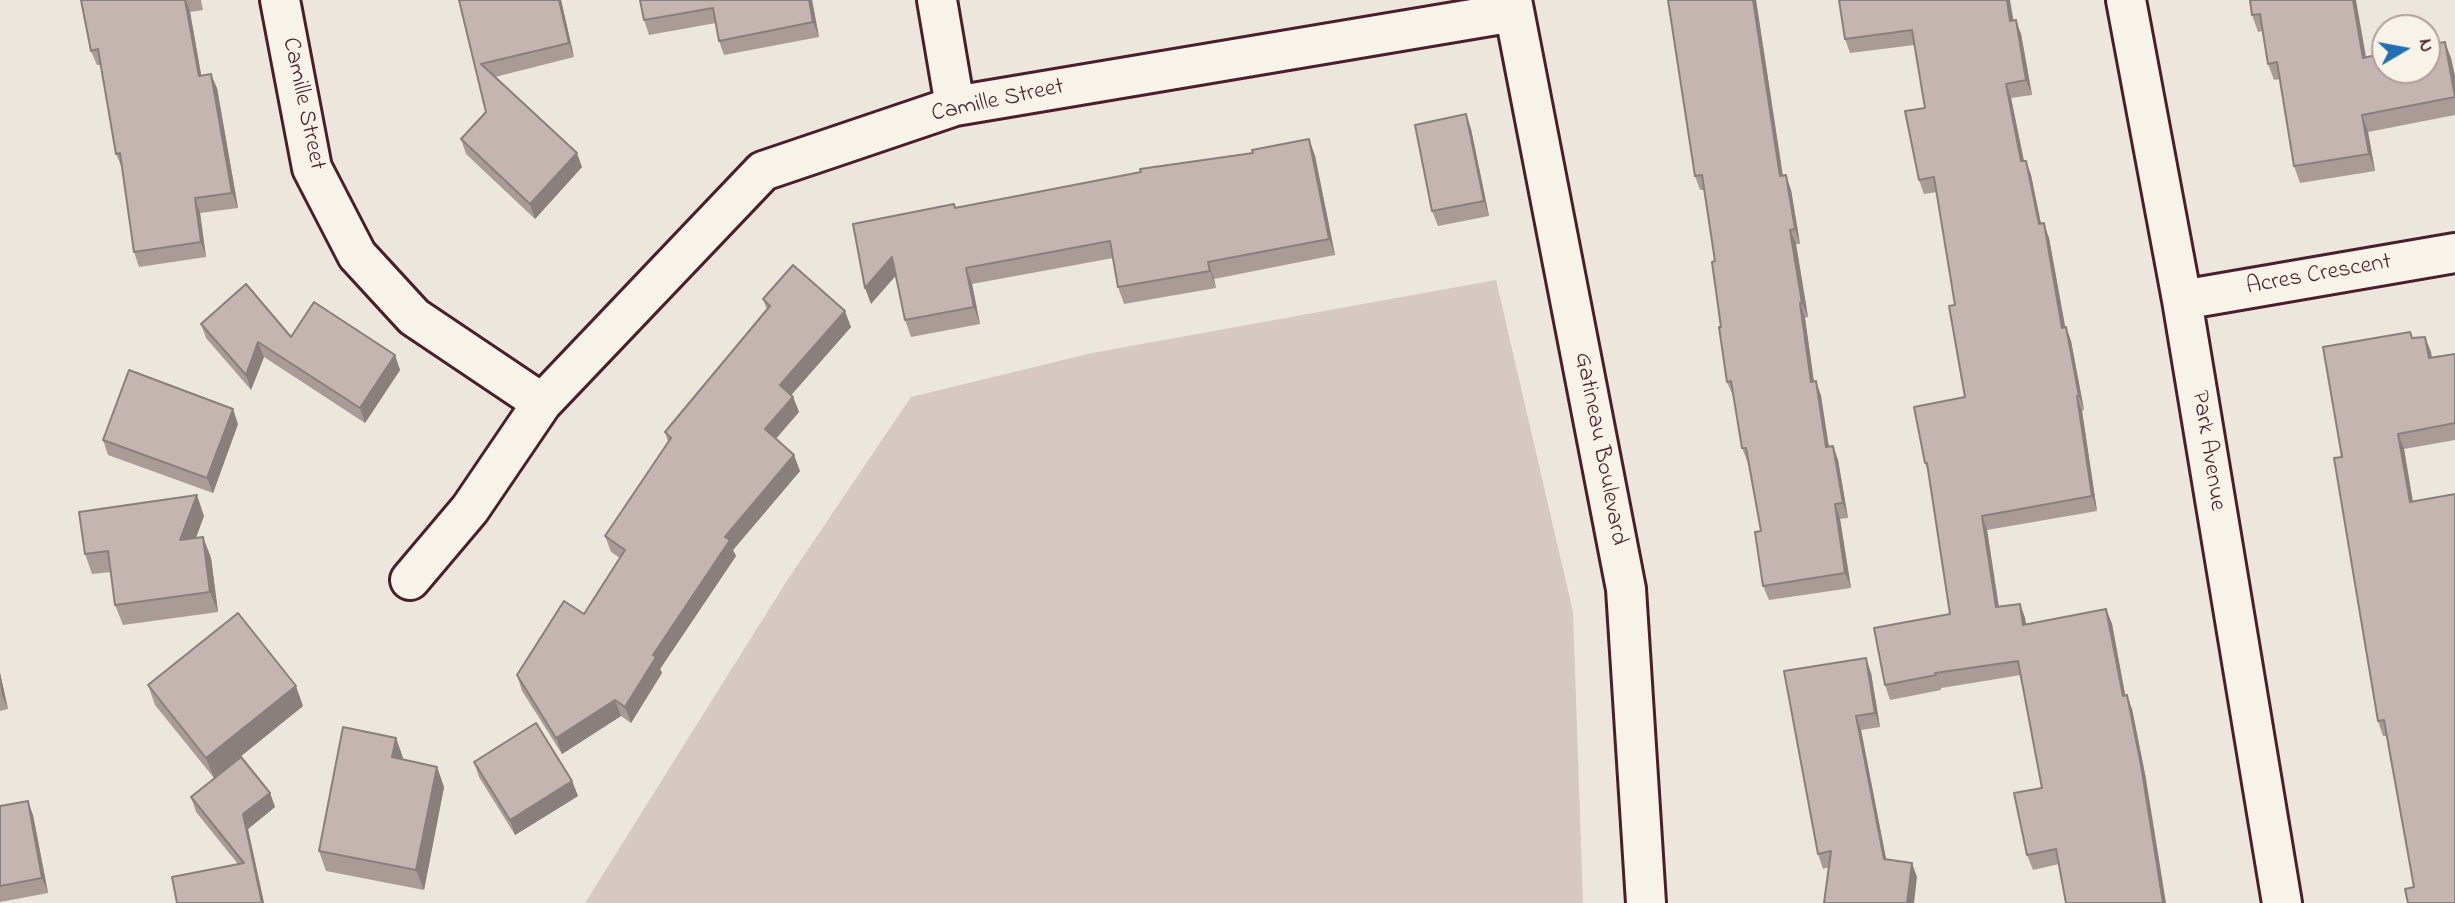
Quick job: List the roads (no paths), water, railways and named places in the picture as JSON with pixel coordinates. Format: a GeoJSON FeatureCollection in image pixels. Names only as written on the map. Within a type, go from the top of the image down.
{"type":"FeatureCollection","features":[{"type":"Feature","properties":{"kind":"street","name":"Camille Street"},"geometry":{"type":"LineString","coordinates":[[280,0],[312,168],[357,255],[414,317],[542,403]]}},
{"type":"Feature","properties":{"kind":"street"},"geometry":{"type":"LineString","coordinates":[[937,0],[955,106]]}},
{"type":"Feature","properties":{"kind":"street","name":"Park Avenue"},"geometry":{"type":"LineString","coordinates":[[2126,0],[2182,300],[2282,903]]}},
{"type":"Feature","properties":{"kind":"street","name":"Camille Street"},"geometry":{"type":"LineString","coordinates":[[410,580],[470,509],[542,403],[764,171],[955,106],[1513,6]]}},
{"type":"Feature","properties":{"kind":"street","name":"Gatineau Boulevard"},"geometry":{"type":"LineString","coordinates":[[1513,6],[1626,589],[1646,903]]}},
{"type":"Feature","properties":{"kind":"street","name":"Acres Crescent"},"geometry":{"type":"LineString","coordinates":[[2182,300],[2455,253]]}}]}
